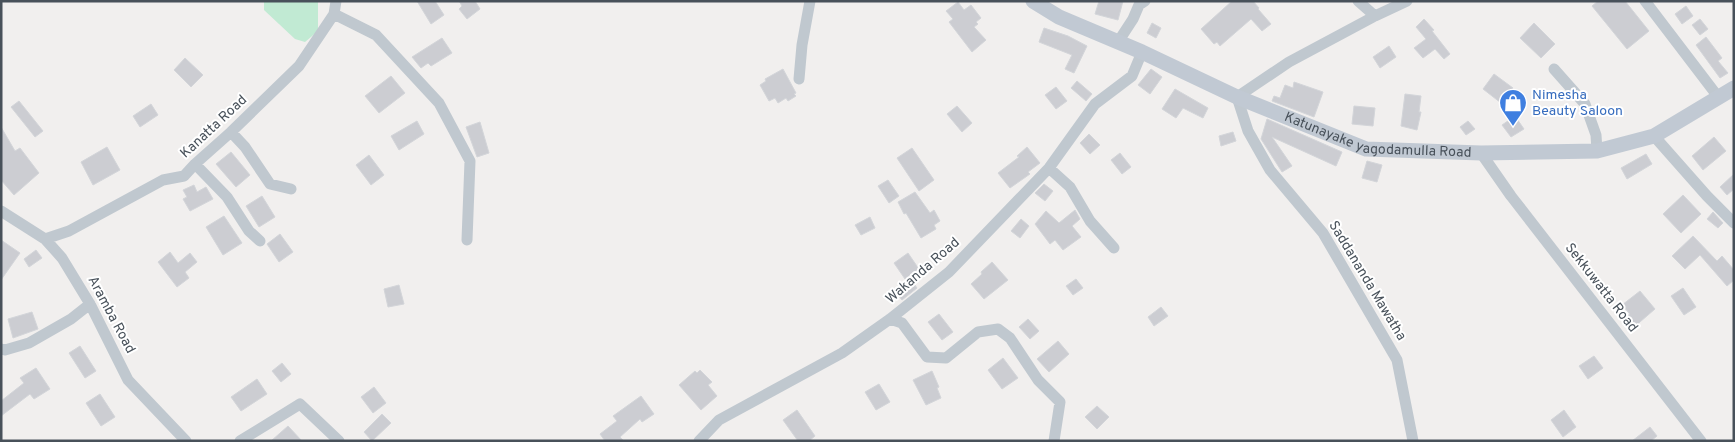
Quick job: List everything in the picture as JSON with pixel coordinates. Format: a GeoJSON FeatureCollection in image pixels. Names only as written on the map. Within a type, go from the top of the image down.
{"type":"FeatureCollection","features":[{"type":"Feature","properties":{"kind":"main road","name":"Katunayake yagodamulla Road"},"geometry":{"type":"LineString","coordinates":[[1033,1],[1059,17],[1142,52],[1237,97],[1366,149],[1481,153],[1597,151],[1654,136],[1734,88]]}},
{"type":"Feature","properties":{"kind":"street","name":"Kanatta Road"},"geometry":{"type":"LineString","coordinates":[[46,239],[69,231],[163,180],[184,176],[194,164],[231,132],[298,66],[334,14],[336,1]]}},
{"type":"Feature","properties":{"kind":"street"},"geometry":{"type":"LineString","coordinates":[[799,79],[802,45],[810,1]]}},
{"type":"Feature","properties":{"kind":"street"},"geometry":{"type":"LineString","coordinates":[[1118,42],[1133,19],[1139,5],[1146,1]]}},
{"type":"Feature","properties":{"kind":"street"},"geometry":{"type":"LineString","coordinates":[[1358,1],[1375,16]]}},
{"type":"Feature","properties":{"kind":"street"},"geometry":{"type":"LineString","coordinates":[[1237,97],[1289,62],[1407,1]]}},
{"type":"Feature","properties":{"kind":"street"},"geometry":{"type":"LineString","coordinates":[[1645,1],[1719,98]]}},
{"type":"Feature","properties":{"kind":"street"},"geometry":{"type":"LineString","coordinates":[[334,14],[376,35],[439,103],[470,161],[467,240]]}},
{"type":"Feature","properties":{"kind":"street","name":"Wakanda Road"},"geometry":{"type":"LineString","coordinates":[[699,441],[719,420],[842,353],[890,319],[949,272],[1049,168],[1095,104],[1132,76],[1142,52]]}},
{"type":"Feature","properties":{"kind":"street"},"geometry":{"type":"LineString","coordinates":[[1554,69],[1584,104],[1596,135],[1597,151]]}},
{"type":"Feature","properties":{"kind":"street","name":"Saddananda Mawatha"},"geometry":{"type":"LineString","coordinates":[[1237,97],[1248,131],[1270,170],[1323,232],[1397,360],[1413,441]]}},
{"type":"Feature","properties":{"kind":"street"},"geometry":{"type":"LineString","coordinates":[[231,132],[245,147],[270,184],[291,189]]}},
{"type":"Feature","properties":{"kind":"street"},"geometry":{"type":"LineString","coordinates":[[1654,136],[1707,196],[1734,223]]}},
{"type":"Feature","properties":{"kind":"street","name":"Sekkuwatta Road"},"geometry":{"type":"LineString","coordinates":[[1481,153],[1511,196],[1701,441]]}},
{"type":"Feature","properties":{"kind":"street"},"geometry":{"type":"LineString","coordinates":[[194,164],[227,197],[249,231],[260,241]]}},
{"type":"Feature","properties":{"kind":"street"},"geometry":{"type":"LineString","coordinates":[[1049,168],[1070,187],[1090,221],[1114,248]]}},
{"type":"Feature","properties":{"kind":"street","name":"Aramba Road"},"geometry":{"type":"LineString","coordinates":[[1,211],[46,239],[62,258],[90,304],[128,380],[186,441]]}},
{"type":"Feature","properties":{"kind":"street"},"geometry":{"type":"LineString","coordinates":[[1,349],[5,350],[29,343],[71,319],[90,304]]}},
{"type":"Feature","properties":{"kind":"street"},"geometry":{"type":"LineString","coordinates":[[890,319],[902,323],[927,357],[946,358],[978,332],[998,329],[1010,338],[1038,380],[1060,402],[1054,441]]}},
{"type":"Feature","properties":{"kind":"street"},"geometry":{"type":"LineString","coordinates":[[240,441],[300,404],[339,441]]}},
{"type":"Feature","properties":{"kind":"green space"},"geometry":{"type":"Polygon","coordinates":[[[264,1],[318,1],[318,31],[305,42],[295,39],[264,10],[264,1]]]}},
{"type":"Feature","properties":{"kind":"building"},"geometry":{"type":"Polygon","coordinates":[[[417,1],[435,1],[444,15],[431,24],[417,1]]]}},
{"type":"Feature","properties":{"kind":"building"},"geometry":{"type":"Polygon","coordinates":[[[459,1],[475,1],[480,9],[467,19],[459,9],[462,6],[459,1]]]}},
{"type":"Feature","properties":{"kind":"building"},"geometry":{"type":"Polygon","coordinates":[[[1099,1],[1123,1],[1118,20],[1095,14],[1099,1]]]}},
{"type":"Feature","properties":{"kind":"building"},"geometry":{"type":"Polygon","coordinates":[[[1232,1],[1253,1],[1271,24],[1262,31],[1251,19],[1220,46],[1217,42],[1214,44],[1201,29],[1232,1]]]}},
{"type":"Feature","properties":{"kind":"building"},"geometry":{"type":"Polygon","coordinates":[[[1598,1],[1625,1],[1649,31],[1627,49],[1592,6],[1598,1]]]}},
{"type":"Feature","properties":{"kind":"building"},"geometry":{"type":"Polygon","coordinates":[[[958,2],[964,10],[971,5],[981,18],[974,27],[986,40],[972,52],[949,22],[953,19],[946,11],[958,2]]]}},
{"type":"Feature","properties":{"kind":"building"},"geometry":{"type":"Polygon","coordinates":[[[1686,6],[1693,16],[1682,24],[1675,14],[1686,6]]]}},
{"type":"Feature","properties":{"kind":"building"},"geometry":{"type":"Polygon","coordinates":[[[1424,19],[1450,54],[1444,59],[1435,49],[1423,58],[1414,48],[1426,39],[1416,27],[1424,19]]]}},
{"type":"Feature","properties":{"kind":"building"},"geometry":{"type":"Polygon","coordinates":[[[1700,19],[1708,29],[1700,35],[1692,25],[1700,19]]]}},
{"type":"Feature","properties":{"kind":"building"},"geometry":{"type":"Polygon","coordinates":[[[1152,23],[1161,28],[1156,38],[1147,33],[1152,23]]]}},
{"type":"Feature","properties":{"kind":"building"},"geometry":{"type":"Polygon","coordinates":[[[1534,23],[1555,44],[1541,58],[1520,38],[1534,23]]]}},
{"type":"Feature","properties":{"kind":"building"},"geometry":{"type":"Polygon","coordinates":[[[1044,28],[1068,36],[1087,46],[1074,73],[1065,69],[1072,55],[1039,42],[1044,28]]]}},
{"type":"Feature","properties":{"kind":"building"},"geometry":{"type":"Polygon","coordinates":[[[1706,37],[1722,58],[1718,61],[1728,73],[1720,78],[1696,45],[1706,37]]]}},
{"type":"Feature","properties":{"kind":"building"},"geometry":{"type":"Polygon","coordinates":[[[442,38],[452,53],[431,66],[428,63],[421,68],[412,57],[442,38]]]}},
{"type":"Feature","properties":{"kind":"building"},"geometry":{"type":"Polygon","coordinates":[[[1389,46],[1396,57],[1380,68],[1373,57],[1389,46]]]}},
{"type":"Feature","properties":{"kind":"building"},"geometry":{"type":"Polygon","coordinates":[[[185,58],[203,75],[191,87],[174,70],[185,58]]]}},
{"type":"Feature","properties":{"kind":"building"},"geometry":{"type":"Polygon","coordinates":[[[783,69],[796,96],[788,101],[786,98],[778,103],[775,98],[769,101],[760,85],[766,81],[765,79],[783,69]]]}},
{"type":"Feature","properties":{"kind":"building"},"geometry":{"type":"Polygon","coordinates":[[[1151,69],[1162,77],[1150,94],[1138,85],[1151,69]]]}},
{"type":"Feature","properties":{"kind":"building"},"geometry":{"type":"Polygon","coordinates":[[[1494,74],[1513,88],[1501,103],[1483,89],[1494,74]]]}},
{"type":"Feature","properties":{"kind":"building"},"geometry":{"type":"Polygon","coordinates":[[[391,76],[405,93],[379,113],[365,96],[391,76]]]}},
{"type":"Feature","properties":{"kind":"building"},"geometry":{"type":"Polygon","coordinates":[[[1077,81],[1092,94],[1086,101],[1071,88],[1077,81]]]}},
{"type":"Feature","properties":{"kind":"building"},"geometry":{"type":"Polygon","coordinates":[[[1294,82],[1323,92],[1314,117],[1272,101],[1274,96],[1280,98],[1285,85],[1293,88],[1294,82]]]}},
{"type":"Feature","properties":{"kind":"building"},"geometry":{"type":"Polygon","coordinates":[[[1056,87],[1067,101],[1056,109],[1045,95],[1056,87]]]}},
{"type":"Feature","properties":{"kind":"building"},"geometry":{"type":"Polygon","coordinates":[[[1175,89],[1208,108],[1203,118],[1183,108],[1176,118],[1162,109],[1175,89]]]}},
{"type":"Feature","properties":{"kind":"building"},"geometry":{"type":"Polygon","coordinates":[[[1405,94],[1421,96],[1419,112],[1421,112],[1417,130],[1401,126],[1405,94]]]}},
{"type":"Feature","properties":{"kind":"building"},"geometry":{"type":"Polygon","coordinates":[[[19,101],[43,131],[35,137],[11,107],[19,101]]]}},
{"type":"Feature","properties":{"kind":"building"},"geometry":{"type":"Polygon","coordinates":[[[151,104],[158,115],[140,127],[133,116],[151,104]]]}},
{"type":"Feature","properties":{"kind":"building"},"geometry":{"type":"Polygon","coordinates":[[[957,106],[972,123],[962,132],[947,114],[957,106]]]}},
{"type":"Feature","properties":{"kind":"building"},"geometry":{"type":"Polygon","coordinates":[[[1354,106],[1375,108],[1373,126],[1352,124],[1354,106]]]}},
{"type":"Feature","properties":{"kind":"building","name":"Nimesha Beauty Saloon"},"geometry":{"type":"Polygon","coordinates":[[[1515,116],[1524,129],[1511,137],[1502,125],[1515,116]]]}},
{"type":"Feature","properties":{"kind":"building"},"geometry":{"type":"Polygon","coordinates":[[[1267,119],[1342,152],[1336,166],[1272,137],[1292,166],[1282,172],[1261,139],[1267,119]]]}},
{"type":"Feature","properties":{"kind":"building"},"geometry":{"type":"Polygon","coordinates":[[[417,121],[424,134],[399,150],[391,136],[417,121]]]}},
{"type":"Feature","properties":{"kind":"building"},"geometry":{"type":"Polygon","coordinates":[[[1468,121],[1475,129],[1466,135],[1460,127],[1468,121]]]}},
{"type":"Feature","properties":{"kind":"building"},"geometry":{"type":"Polygon","coordinates":[[[480,122],[489,153],[477,157],[466,127],[480,122]]]}},
{"type":"Feature","properties":{"kind":"building"},"geometry":{"type":"Polygon","coordinates":[[[1,127],[15,151],[20,148],[39,173],[14,195],[1,180],[1,127]]]}},
{"type":"Feature","properties":{"kind":"building"},"geometry":{"type":"Polygon","coordinates":[[[1233,132],[1236,141],[1221,146],[1219,136],[1233,132]]]}},
{"type":"Feature","properties":{"kind":"building"},"geometry":{"type":"Polygon","coordinates":[[[1089,134],[1100,145],[1090,154],[1080,143],[1089,134]]]}},
{"type":"Feature","properties":{"kind":"building"},"geometry":{"type":"Polygon","coordinates":[[[1714,137],[1726,151],[1703,170],[1692,156],[1714,137]]]}},
{"type":"Feature","properties":{"kind":"building"},"geometry":{"type":"Polygon","coordinates":[[[107,147],[120,170],[93,185],[81,162],[107,147]]]}},
{"type":"Feature","properties":{"kind":"building"},"geometry":{"type":"Polygon","coordinates":[[[1027,147],[1040,163],[1028,172],[1030,174],[1010,188],[998,173],[1019,157],[1017,156],[1027,147]]]}},
{"type":"Feature","properties":{"kind":"building"},"geometry":{"type":"Polygon","coordinates":[[[912,148],[934,180],[919,191],[897,158],[912,148]]]}},
{"type":"Feature","properties":{"kind":"building"},"geometry":{"type":"Polygon","coordinates":[[[231,152],[250,175],[236,187],[216,164],[231,152]]]}},
{"type":"Feature","properties":{"kind":"building"},"geometry":{"type":"Polygon","coordinates":[[[1120,153],[1131,167],[1122,174],[1111,160],[1120,153]]]}},
{"type":"Feature","properties":{"kind":"building"},"geometry":{"type":"Polygon","coordinates":[[[1646,154],[1652,164],[1627,179],[1621,168],[1646,154]]]}},
{"type":"Feature","properties":{"kind":"building"},"geometry":{"type":"Polygon","coordinates":[[[369,155],[384,175],[371,185],[356,165],[369,155]]]}},
{"type":"Feature","properties":{"kind":"building"},"geometry":{"type":"Polygon","coordinates":[[[1367,161],[1382,165],[1377,182],[1362,178],[1367,161]]]}},
{"type":"Feature","properties":{"kind":"building"},"geometry":{"type":"Polygon","coordinates":[[[1734,174],[1734,189],[1727,195],[1720,187],[1734,174]]]}},
{"type":"Feature","properties":{"kind":"building"},"geometry":{"type":"Polygon","coordinates":[[[888,180],[899,196],[889,203],[878,186],[888,180]]]}},
{"type":"Feature","properties":{"kind":"building"},"geometry":{"type":"Polygon","coordinates":[[[1044,184],[1053,191],[1045,201],[1035,193],[1044,184]]]}},
{"type":"Feature","properties":{"kind":"building"},"geometry":{"type":"Polygon","coordinates":[[[194,185],[197,192],[206,187],[213,199],[190,211],[183,199],[187,197],[183,190],[194,185]]]}},
{"type":"Feature","properties":{"kind":"building"},"geometry":{"type":"Polygon","coordinates":[[[915,192],[930,213],[934,210],[940,221],[934,225],[936,229],[921,238],[898,202],[915,192]]]}},
{"type":"Feature","properties":{"kind":"building"},"geometry":{"type":"Polygon","coordinates":[[[1683,195],[1701,214],[1681,233],[1663,214],[1683,195]]]}},
{"type":"Feature","properties":{"kind":"building"},"geometry":{"type":"Polygon","coordinates":[[[262,196],[275,217],[259,227],[246,206],[262,196]]]}},
{"type":"Feature","properties":{"kind":"building"},"geometry":{"type":"Polygon","coordinates":[[[1075,210],[1080,219],[1072,226],[1081,237],[1063,250],[1055,240],[1050,244],[1035,224],[1046,211],[1059,223],[1075,210]]]}},
{"type":"Feature","properties":{"kind":"building"},"geometry":{"type":"Polygon","coordinates":[[[1713,212],[1723,223],[1718,228],[1707,219],[1713,212]]]}},
{"type":"Feature","properties":{"kind":"building"},"geometry":{"type":"Polygon","coordinates":[[[224,216],[242,243],[223,255],[206,227],[224,216]]]}},
{"type":"Feature","properties":{"kind":"building"},"geometry":{"type":"Polygon","coordinates":[[[870,217],[875,228],[861,235],[855,225],[870,217]]]}},
{"type":"Feature","properties":{"kind":"building"},"geometry":{"type":"Polygon","coordinates":[[[1021,219],[1029,226],[1020,238],[1011,231],[1021,219]]]}},
{"type":"Feature","properties":{"kind":"building"},"geometry":{"type":"Polygon","coordinates":[[[280,234],[293,252],[279,262],[267,244],[280,234]]]}},
{"type":"Feature","properties":{"kind":"building"},"geometry":{"type":"Polygon","coordinates":[[[1693,236],[1717,261],[1722,256],[1734,270],[1734,280],[1727,286],[1700,255],[1685,269],[1672,256],[1693,236]]]}},
{"type":"Feature","properties":{"kind":"building"},"geometry":{"type":"Polygon","coordinates":[[[1,240],[20,253],[1,280],[1,240]]]}},
{"type":"Feature","properties":{"kind":"building"},"geometry":{"type":"Polygon","coordinates":[[[36,250],[42,258],[29,267],[24,259],[36,250]]]}},
{"type":"Feature","properties":{"kind":"building"},"geometry":{"type":"Polygon","coordinates":[[[170,252],[178,263],[190,253],[197,262],[185,272],[189,278],[177,287],[158,262],[170,252]]]}},
{"type":"Feature","properties":{"kind":"building"},"geometry":{"type":"Polygon","coordinates":[[[908,253],[919,269],[905,279],[894,263],[908,253]]]}},
{"type":"Feature","properties":{"kind":"building"},"geometry":{"type":"Polygon","coordinates":[[[992,262],[1008,280],[984,299],[971,284],[992,262]]]}},
{"type":"Feature","properties":{"kind":"building"},"geometry":{"type":"Polygon","coordinates":[[[1076,279],[1083,288],[1073,295],[1066,286],[1076,279]]]}},
{"type":"Feature","properties":{"kind":"building"},"geometry":{"type":"Polygon","coordinates":[[[912,281],[917,288],[902,300],[896,293],[912,281]]]}},
{"type":"Feature","properties":{"kind":"building"},"geometry":{"type":"Polygon","coordinates":[[[399,285],[404,304],[388,307],[384,289],[399,285]]]}},
{"type":"Feature","properties":{"kind":"building"},"geometry":{"type":"Polygon","coordinates":[[[1683,288],[1696,307],[1684,315],[1671,296],[1683,288]]]}},
{"type":"Feature","properties":{"kind":"building"},"geometry":{"type":"Polygon","coordinates":[[[1640,291],[1655,309],[1633,328],[1625,318],[1630,314],[1622,305],[1640,291]]]}},
{"type":"Feature","properties":{"kind":"building"},"geometry":{"type":"Polygon","coordinates":[[[1161,307],[1168,316],[1154,326],[1148,317],[1161,307]]]}},
{"type":"Feature","properties":{"kind":"building"},"geometry":{"type":"Polygon","coordinates":[[[32,312],[38,329],[13,338],[8,319],[32,312]]]}},
{"type":"Feature","properties":{"kind":"building"},"geometry":{"type":"Polygon","coordinates":[[[939,314],[953,332],[942,340],[928,322],[939,314]]]}},
{"type":"Feature","properties":{"kind":"building"},"geometry":{"type":"Polygon","coordinates":[[[1028,319],[1039,331],[1030,339],[1019,327],[1028,319]]]}},
{"type":"Feature","properties":{"kind":"building"},"geometry":{"type":"Polygon","coordinates":[[[1058,341],[1069,354],[1049,372],[1037,359],[1058,341]]]}},
{"type":"Feature","properties":{"kind":"building"},"geometry":{"type":"Polygon","coordinates":[[[80,346],[96,371],[85,378],[69,353],[80,346]]]}},
{"type":"Feature","properties":{"kind":"building"},"geometry":{"type":"Polygon","coordinates":[[[1594,356],[1603,368],[1588,379],[1579,366],[1594,356]]]}},
{"type":"Feature","properties":{"kind":"building"},"geometry":{"type":"Polygon","coordinates":[[[1003,358],[1018,378],[1002,389],[988,370],[1003,358]]]}},
{"type":"Feature","properties":{"kind":"building"},"geometry":{"type":"Polygon","coordinates":[[[282,363],[291,374],[281,382],[272,371],[282,363]]]}},
{"type":"Feature","properties":{"kind":"building"},"geometry":{"type":"Polygon","coordinates":[[[36,368],[50,389],[34,399],[30,394],[1,416],[1,401],[24,383],[20,378],[36,368]]]}},
{"type":"Feature","properties":{"kind":"building"},"geometry":{"type":"Polygon","coordinates":[[[700,370],[712,382],[708,385],[717,396],[701,410],[679,385],[695,371],[697,373],[700,370]]]}},
{"type":"Feature","properties":{"kind":"building"},"geometry":{"type":"Polygon","coordinates":[[[932,371],[939,387],[937,388],[941,398],[926,405],[913,380],[932,371]]]}},
{"type":"Feature","properties":{"kind":"building"},"geometry":{"type":"Polygon","coordinates":[[[257,379],[267,394],[241,411],[231,397],[257,379]]]}},
{"type":"Feature","properties":{"kind":"building"},"geometry":{"type":"Polygon","coordinates":[[[879,384],[890,402],[876,410],[865,392],[879,384]]]}},
{"type":"Feature","properties":{"kind":"building"},"geometry":{"type":"Polygon","coordinates":[[[374,387],[386,403],[373,413],[361,397],[374,387]]]}},
{"type":"Feature","properties":{"kind":"building"},"geometry":{"type":"Polygon","coordinates":[[[100,394],[115,417],[101,426],[86,403],[100,394]]]}},
{"type":"Feature","properties":{"kind":"building"},"geometry":{"type":"Polygon","coordinates":[[[641,396],[654,414],[642,422],[640,419],[620,437],[624,441],[605,441],[600,434],[617,421],[613,416],[641,396]]]}},
{"type":"Feature","properties":{"kind":"building"},"geometry":{"type":"Polygon","coordinates":[[[1097,406],[1109,417],[1097,429],[1085,417],[1097,406]]]}},
{"type":"Feature","properties":{"kind":"building"},"geometry":{"type":"Polygon","coordinates":[[[797,410],[815,436],[809,441],[798,441],[783,420],[797,410]]]}},
{"type":"Feature","properties":{"kind":"building"},"geometry":{"type":"Polygon","coordinates":[[[1564,410],[1576,427],[1563,437],[1551,420],[1564,410]]]}},
{"type":"Feature","properties":{"kind":"building"},"geometry":{"type":"Polygon","coordinates":[[[382,414],[391,423],[372,441],[364,432],[382,414]]]}},
{"type":"Feature","properties":{"kind":"building"},"geometry":{"type":"Polygon","coordinates":[[[288,426],[302,441],[271,441],[288,426]]]}},
{"type":"Feature","properties":{"kind":"building"},"geometry":{"type":"Polygon","coordinates":[[[1650,427],[1657,436],[1651,441],[1632,441],[1650,427]]]}},
{"type":"Feature","properties":{"kind":"place","name":"Nimesha Beauty Saloon"},"geometry":{"type":"Point","coordinates":[1513,127]}}]}
